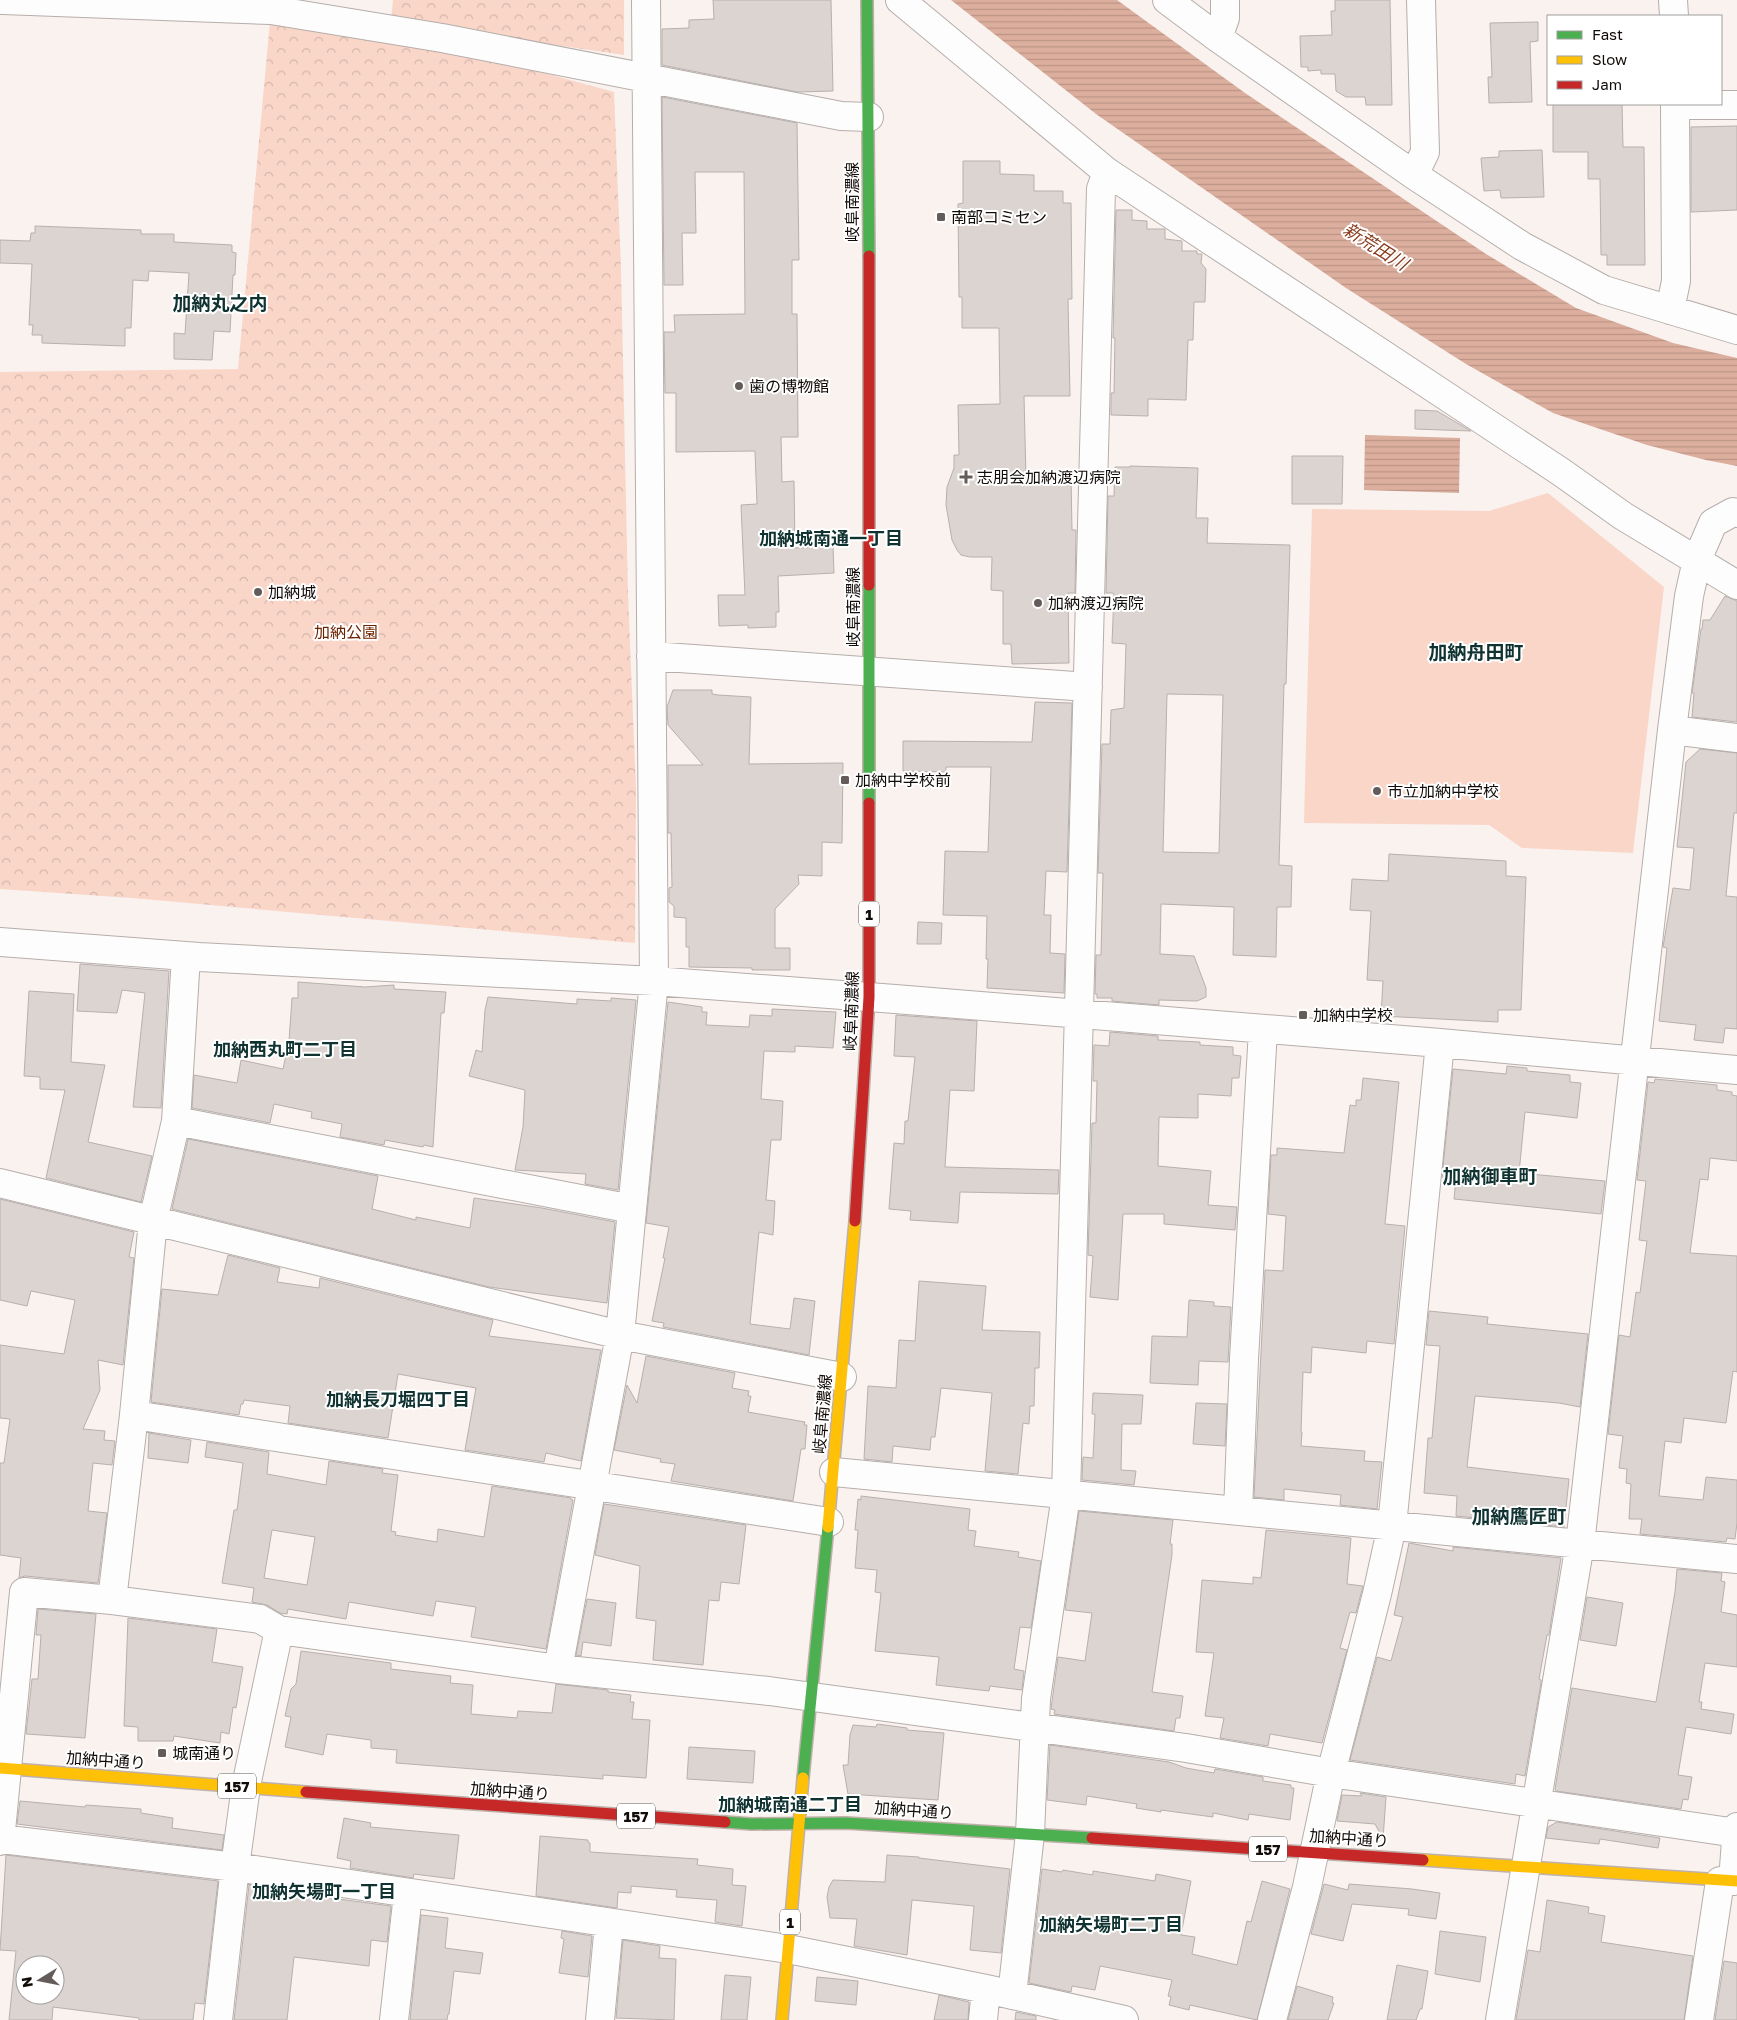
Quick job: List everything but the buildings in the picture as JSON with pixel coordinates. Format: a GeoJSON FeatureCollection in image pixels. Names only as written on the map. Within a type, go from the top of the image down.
{"type":"FeatureCollection","features":[{"type":"Feature","properties":{"kind":"main road","name":"岐阜南濃線"},"geometry":{"type":"LineString","coordinates":[[782,2020],[798,1824],[834,1472],[863,1133],[868,997],[869,672],[866,0]]}},
{"type":"Feature","properties":{"kind":"main road","name":"加納中通り"},"geometry":{"type":"LineString","coordinates":[[3,1768],[752,1824],[846,1822],[1730,1881]]}},
{"type":"Feature","properties":{"kind":"street"},"geometry":{"type":"LineString","coordinates":[[3,0],[271,10],[442,38],[840,116],[868,117]]}},
{"type":"Feature","properties":{"kind":"street"},"geometry":{"type":"LineString","coordinates":[[558,1669],[620,1335],[654,981],[646,0]]}},
{"type":"Feature","properties":{"kind":"street"},"geometry":{"type":"LineString","coordinates":[[900,0],[1107,172],[1561,472],[1623,516],[1737,585]]}},
{"type":"Feature","properties":{"kind":"street"},"geometry":{"type":"LineString","coordinates":[[1167,0],[1218,38],[1414,175],[1522,246],[1604,290],[1737,330]]}},
{"type":"Feature","properties":{"kind":"street"},"geometry":{"type":"LineString","coordinates":[[1218,38],[1225,18],[1224,0]]}},
{"type":"Feature","properties":{"kind":"street"},"geometry":{"type":"LineString","coordinates":[[1414,175],[1425,152],[1422,0]]}},
{"type":"Feature","properties":{"kind":"street"},"geometry":{"type":"LineString","coordinates":[[1673,0],[1674,15]]}},
{"type":"Feature","properties":{"kind":"street"},"geometry":{"type":"LineString","coordinates":[[1670,310],[1676,280],[1675,105]]}},
{"type":"Feature","properties":{"kind":"street"},"geometry":{"type":"LineString","coordinates":[[1722,105],[1737,105]]}},
{"type":"Feature","properties":{"kind":"street"},"geometry":{"type":"LineString","coordinates":[[983,2020],[999,1992],[1030,1834],[1036,1699],[1066,1494],[1101,189],[1107,172]]}},
{"type":"Feature","properties":{"kind":"street"},"geometry":{"type":"LineString","coordinates":[[1500,2020],[1538,1803],[1580,1544],[1672,730],[1689,596],[1697,560],[1713,523],[1734,512],[1737,513]]}},
{"type":"Feature","properties":{"kind":"street"},"geometry":{"type":"LineString","coordinates":[[651,656],[1088,687]]}},
{"type":"Feature","properties":{"kind":"street"},"geometry":{"type":"LineString","coordinates":[[1672,730],[1737,738]]}},
{"type":"Feature","properties":{"kind":"street"},"geometry":{"type":"LineString","coordinates":[[0,942],[186,956],[654,981],[1080,1013],[1737,1070]]}},
{"type":"Feature","properties":{"kind":"street"},"geometry":{"type":"LineString","coordinates":[[112,1600],[154,1221],[176,1122],[186,956]]}},
{"type":"Feature","properties":{"kind":"street"},"geometry":{"type":"LineString","coordinates":[[1238,1511],[1244,1360],[1263,1030]]}},
{"type":"Feature","properties":{"kind":"street"},"geometry":{"type":"LineString","coordinates":[[1272,2020],[1392,1526],[1440,1043]]}},
{"type":"Feature","properties":{"kind":"street"},"geometry":{"type":"LineString","coordinates":[[176,1122],[632,1209]]}},
{"type":"Feature","properties":{"kind":"street"},"geometry":{"type":"LineString","coordinates":[[0,1183],[620,1335],[842,1377]]}},
{"type":"Feature","properties":{"kind":"street"},"geometry":{"type":"LineString","coordinates":[[134,1415],[829,1522]]}},
{"type":"Feature","properties":{"kind":"street"},"geometry":{"type":"LineString","coordinates":[[834,1472],[1737,1559]]}},
{"type":"Feature","properties":{"kind":"street"},"geometry":{"type":"LineString","coordinates":[[1124,2020],[999,1992],[788,1949],[234,1868],[0,1840],[3,1768],[24,1592],[112,1600],[260,1618],[279,1630],[558,1669],[811,1697],[1186,1748],[1332,1773],[1737,1830],[1730,1881],[1699,2020]]}},
{"type":"Feature","properties":{"kind":"street"},"geometry":{"type":"LineString","coordinates":[[218,2020],[234,1868],[246,1786],[279,1630]]}},
{"type":"Feature","properties":{"kind":"street"},"geometry":{"type":"LineString","coordinates":[[394,2020],[408,1894]]}},
{"type":"Feature","properties":{"kind":"street"},"geometry":{"type":"LineString","coordinates":[[600,2020],[610,1924]]}},
{"type":"Feature","properties":{"kind":"green space"},"geometry":{"type":"Polygon","coordinates":[[[393,0],[624,0],[624,55],[391,21],[393,0]]]}},
{"type":"Feature","properties":{"kind":"green space","name":"加納公園"},"geometry":{"type":"Polygon","coordinates":[[[270,21],[449,47],[614,92],[621,268],[628,594],[636,790],[635,943],[132,898],[0,889],[0,372],[238,369],[270,21]]]}},
{"type":"Feature","properties":{"kind":"green space"},"geometry":{"type":"Polygon","coordinates":[[[1548,493],[1664,587],[1633,853],[1522,848],[1489,825],[1304,823],[1312,509],[1489,511],[1548,493]]]}},
{"type":"Feature","properties":{"kind":"water","name":"新荒田川"},"geometry":{"type":"Polygon","coordinates":[[[951,0],[1117,0],[1245,93],[1486,254],[1576,308],[1673,343],[1737,358],[1737,466],[1647,445],[1553,413],[1466,364],[1346,288],[1096,114],[951,0]]]}},
{"type":"Feature","properties":{"kind":"water"},"geometry":{"type":"Polygon","coordinates":[[[1365,435],[1460,438],[1459,493],[1364,490],[1365,435]]]}},
{"type":"Feature","properties":{"kind":"traffic: fast"},"geometry":{"type":"LineString","coordinates":[[867,0],[869,256]]}},
{"type":"Feature","properties":{"kind":"traffic: fast"},"geometry":{"type":"LineString","coordinates":[[869,585],[869,803]]}},
{"type":"Feature","properties":{"kind":"traffic: fast"},"geometry":{"type":"LineString","coordinates":[[803,1778],[828,1527]]}},
{"type":"Feature","properties":{"kind":"traffic: fast"},"geometry":{"type":"LineString","coordinates":[[725,1822],[752,1824],[846,1823],[1092,1838]]}},
{"type":"Feature","properties":{"kind":"traffic: slow"},"geometry":{"type":"LineString","coordinates":[[828,1527],[855,1221]]}},
{"type":"Feature","properties":{"kind":"traffic: slow"},"geometry":{"type":"LineString","coordinates":[[0,1768],[306,1792]]}},
{"type":"Feature","properties":{"kind":"traffic: slow"},"geometry":{"type":"LineString","coordinates":[[782,2020],[803,1778]]}},
{"type":"Feature","properties":{"kind":"traffic: slow"},"geometry":{"type":"LineString","coordinates":[[1423,1860],[1737,1881]]}},
{"type":"Feature","properties":{"kind":"traffic: jam"},"geometry":{"type":"LineString","coordinates":[[869,256],[869,585]]}},
{"type":"Feature","properties":{"kind":"traffic: jam"},"geometry":{"type":"LineString","coordinates":[[855,1221],[869,997],[869,803]]}},
{"type":"Feature","properties":{"kind":"traffic: jam"},"geometry":{"type":"LineString","coordinates":[[306,1792],[725,1822]]}},
{"type":"Feature","properties":{"kind":"traffic: jam"},"geometry":{"type":"LineString","coordinates":[[1092,1838],[1423,1860]]}},
{"type":"Feature","properties":{"kind":"place","name":"南部コミセン"},"geometry":{"type":"Point","coordinates":[941,217]}},
{"type":"Feature","properties":{"kind":"place","name":"歯の博物館"},"geometry":{"type":"Point","coordinates":[739,386]}},
{"type":"Feature","properties":{"kind":"place","name":"志朋会加納渡辺病院"},"geometry":{"type":"Point","coordinates":[966,477]}},
{"type":"Feature","properties":{"kind":"place","name":"加納城"},"geometry":{"type":"Point","coordinates":[258,592]}},
{"type":"Feature","properties":{"kind":"place","name":"加納渡辺病院"},"geometry":{"type":"Point","coordinates":[1038,603]}},
{"type":"Feature","properties":{"kind":"place","name":"加納中学校前"},"geometry":{"type":"Point","coordinates":[845,780]}},
{"type":"Feature","properties":{"kind":"place","name":"市立加納中学校"},"geometry":{"type":"Point","coordinates":[1377,791]}},
{"type":"Feature","properties":{"kind":"place","name":"加納中学校"},"geometry":{"type":"Point","coordinates":[1303,1015]}},
{"type":"Feature","properties":{"kind":"place","name":"城南通り"},"geometry":{"type":"Point","coordinates":[162,1753]}},
{"type":"Feature","properties":{"kind":"district","name":"加納丸之内"},"geometry":{"type":"Point","coordinates":[220,302]}},
{"type":"Feature","properties":{"kind":"district","name":"加納城南通一丁目"},"geometry":{"type":"Point","coordinates":[831,538]}},
{"type":"Feature","properties":{"kind":"district","name":"加納舟田町"},"geometry":{"type":"Point","coordinates":[1476,651]}},
{"type":"Feature","properties":{"kind":"district","name":"加納西丸町二丁目"},"geometry":{"type":"Point","coordinates":[285,1049]}},
{"type":"Feature","properties":{"kind":"district","name":"加納御車町"},"geometry":{"type":"Point","coordinates":[1490,1175]}},
{"type":"Feature","properties":{"kind":"district","name":"加納長刀堀四丁目"},"geometry":{"type":"Point","coordinates":[398,1399]}},
{"type":"Feature","properties":{"kind":"district","name":"加納鷹匠町"},"geometry":{"type":"Point","coordinates":[1519,1515]}},
{"type":"Feature","properties":{"kind":"district","name":"加納城南通二丁目"},"geometry":{"type":"Point","coordinates":[790,1804]}},
{"type":"Feature","properties":{"kind":"district","name":"加納矢場町一丁目"},"geometry":{"type":"Point","coordinates":[324,1891]}},
{"type":"Feature","properties":{"kind":"district","name":"加納矢場町二丁目"},"geometry":{"type":"Point","coordinates":[1111,1924]}}]}
